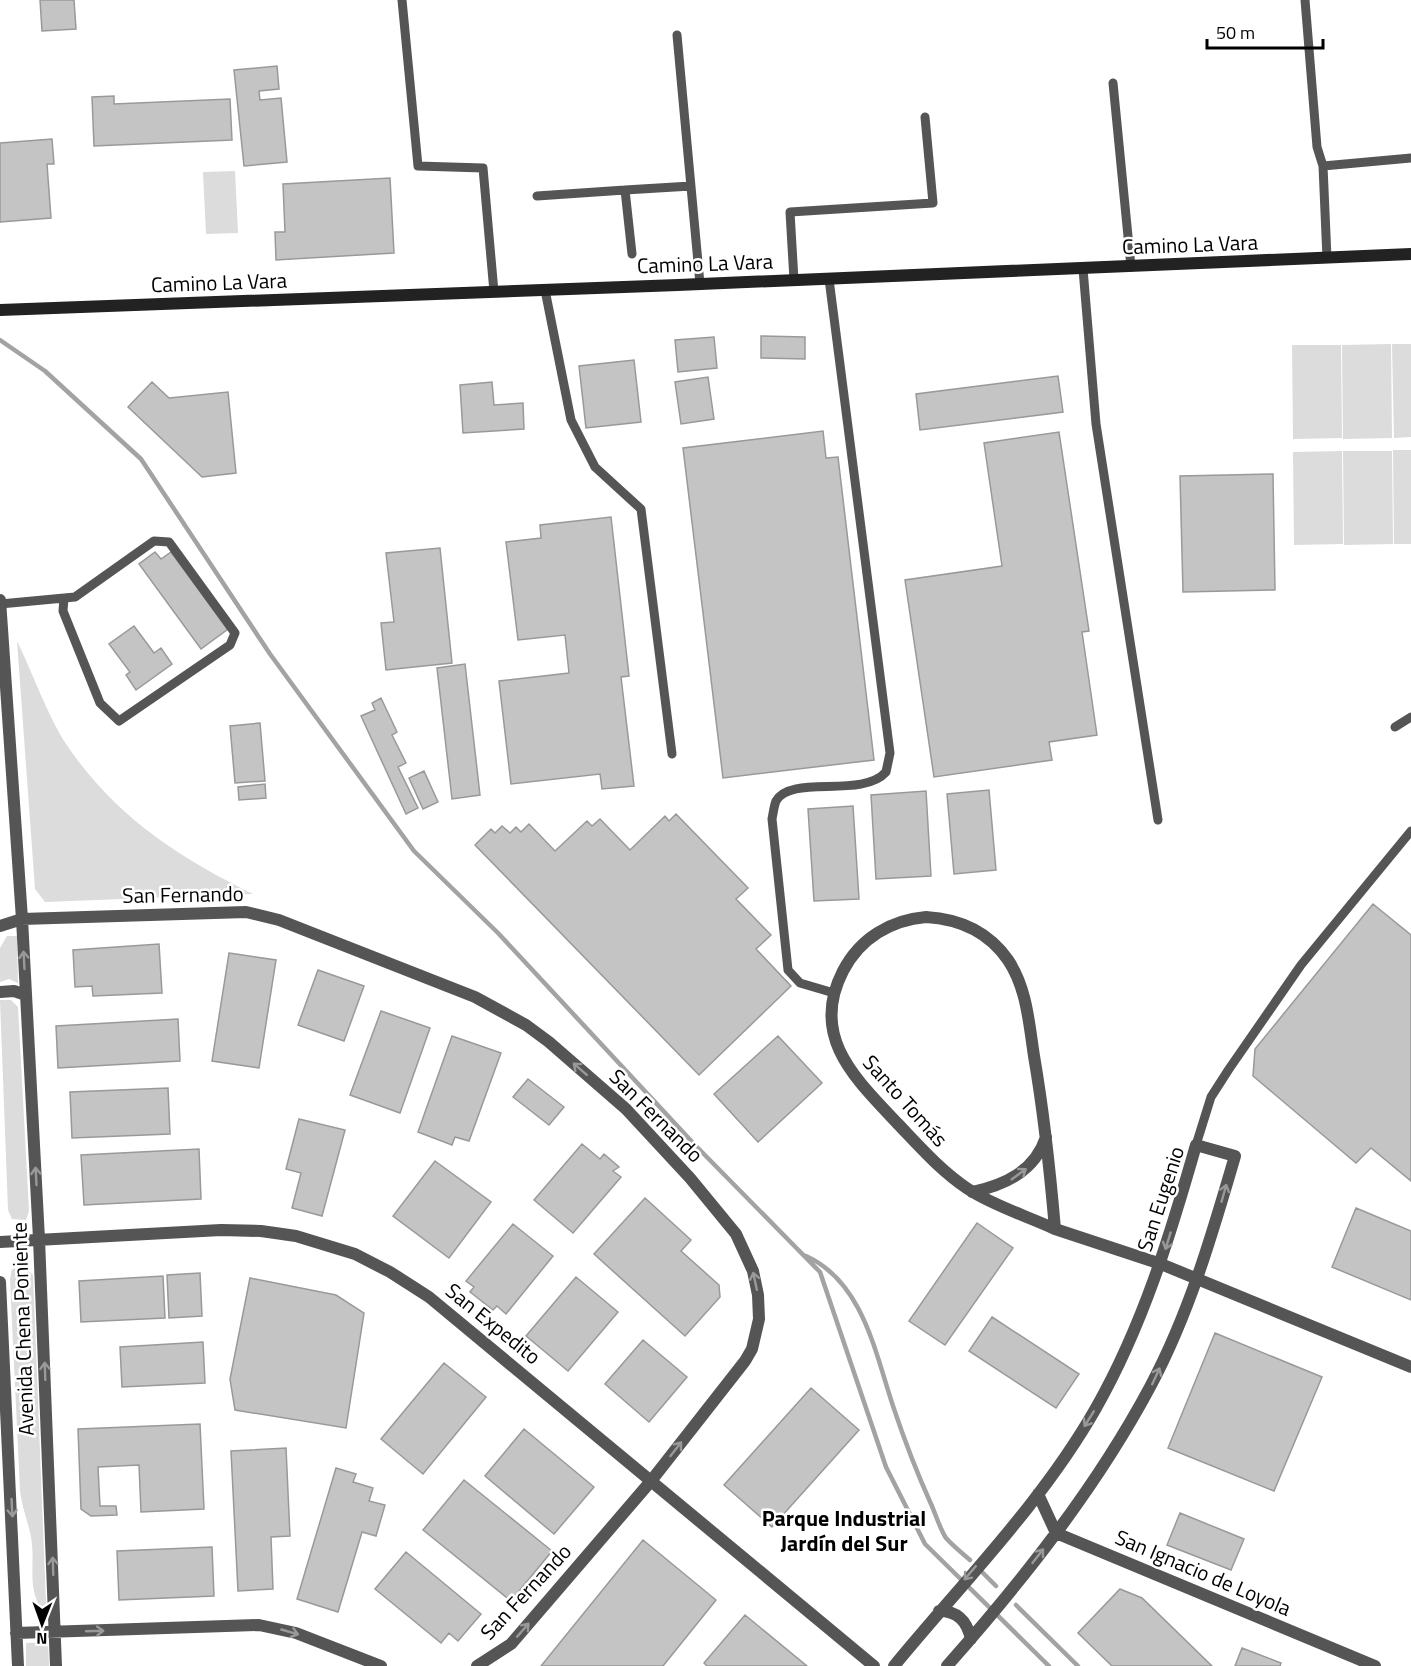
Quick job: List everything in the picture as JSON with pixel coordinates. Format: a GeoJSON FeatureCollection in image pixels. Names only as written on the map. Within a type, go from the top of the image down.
{"type":"FeatureCollection","features":[{"type":"Feature","properties":{"kind":"street","name":"Camino La Vara"},"geometry":{"type":"LineString","coordinates":[[0,310],[1411,255]]}},
{"type":"Feature","properties":{"kind":"street","name":"Avenida Chena Poniente"},"geometry":{"type":"LineString","coordinates":[[0,602],[22,919],[39,1239],[56,1666]]}},
{"type":"Feature","properties":{"kind":"street","name":"San Fernando"},"geometry":{"type":"LineString","coordinates":[[0,926],[22,919],[229,911],[279,920],[491,1005],[549,1042],[626,1109],[736,1234],[753,1271],[759,1306],[757,1332],[745,1361],[651,1481],[511,1644],[477,1666]]}},
{"type":"Feature","properties":{"kind":"street","name":"Santo Tomás"},"geometry":{"type":"LineString","coordinates":[[1055,1229],[1047,1134],[1021,986],[1009,961],[987,937],[961,922],[943,918],[898,921],[861,945],[848,962],[834,993],[831,1012],[834,1038],[854,1077],[934,1162],[972,1192],[1055,1229],[1161,1264]]}},
{"type":"Feature","properties":{"kind":"street"},"geometry":{"type":"LineString","coordinates":[[0,992],[14,991],[26,995]]}},
{"type":"Feature","properties":{"kind":"street"},"geometry":{"type":"LineString","coordinates":[[972,1192],[996,1186],[1019,1174],[1042,1149],[1047,1134]]}},
{"type":"Feature","properties":{"kind":"street","name":"San Eugenio"},"geometry":{"type":"LineString","coordinates":[[894,1666],[1038,1494],[1086,1425],[1139,1322],[1161,1264],[1196,1145],[1235,1156],[1198,1279],[1151,1386],[1100,1472],[1056,1533],[947,1666]]}},
{"type":"Feature","properties":{"kind":"street","name":"San Expedito"},"geometry":{"type":"LineString","coordinates":[[0,1242],[247,1230],[296,1236],[355,1254],[382,1267],[429,1297],[874,1666]]}},
{"type":"Feature","properties":{"kind":"street"},"geometry":{"type":"LineString","coordinates":[[1161,1264],[1411,1367]]}},
{"type":"Feature","properties":{"kind":"street"},"geometry":{"type":"LineString","coordinates":[[0,1282],[18,1666]]}},
{"type":"Feature","properties":{"kind":"street"},"geometry":{"type":"LineString","coordinates":[[1038,1494],[1056,1533]]}},
{"type":"Feature","properties":{"kind":"street","name":"San Ignacio de Loyola"},"geometry":{"type":"LineString","coordinates":[[1056,1533],[1375,1666]]}},
{"type":"Feature","properties":{"kind":"street"},"geometry":{"type":"LineString","coordinates":[[939,1611],[950,1611],[962,1618],[971,1639]]}},
{"type":"Feature","properties":{"kind":"street"},"geometry":{"type":"LineString","coordinates":[[16,1633],[259,1625],[296,1633],[381,1666]]}},
{"type":"Feature","properties":{"kind":"lane"},"geometry":{"type":"LineString","coordinates":[[402,0],[418,166],[483,168],[494,292]]}},
{"type":"Feature","properties":{"kind":"lane"},"geometry":{"type":"LineString","coordinates":[[1305,0],[1317,147],[1323,166],[1327,258]]}},
{"type":"Feature","properties":{"kind":"lane"},"geometry":{"type":"LineString","coordinates":[[677,35],[700,284]]}},
{"type":"Feature","properties":{"kind":"lane"},"geometry":{"type":"LineString","coordinates":[[1113,83],[1131,267]]}},
{"type":"Feature","properties":{"kind":"lane"},"geometry":{"type":"LineString","coordinates":[[794,280],[790,212],[933,203],[925,117]]}},
{"type":"Feature","properties":{"kind":"lane"},"geometry":{"type":"LineString","coordinates":[[1323,166],[1411,158]]}},
{"type":"Feature","properties":{"kind":"lane"},"geometry":{"type":"LineString","coordinates":[[537,195],[691,186]]}},
{"type":"Feature","properties":{"kind":"lane"},"geometry":{"type":"LineString","coordinates":[[625,190],[632,254]]}},
{"type":"Feature","properties":{"kind":"lane"},"geometry":{"type":"LineString","coordinates":[[1083,269],[1096,424],[1158,820]]}},
{"type":"Feature","properties":{"kind":"lane"},"geometry":{"type":"LineString","coordinates":[[829,279],[890,753],[886,772],[869,784],[795,789],[783,793],[777,800],[772,819],[788,969],[800,983],[834,993]]}},
{"type":"Feature","properties":{"kind":"lane"},"geometry":{"type":"LineString","coordinates":[[545,290],[570,420],[595,468],[641,509],[672,754]]}},
{"type":"Feature","properties":{"kind":"lane"},"geometry":{"type":"LineString","coordinates":[[0,602],[75,597],[154,541],[169,542],[235,633],[230,645],[119,722],[100,703],[63,611],[64,598]]}},
{"type":"Feature","properties":{"kind":"lane"},"geometry":{"type":"LineString","coordinates":[[1395,727],[1411,717]]}},
{"type":"Feature","properties":{"kind":"lane"},"geometry":{"type":"LineString","coordinates":[[1196,1145],[1211,1097],[1229,1069],[1301,965],[1411,831]]}},
{"type":"Feature","properties":{"kind":"shaded area"},"geometry":{"type":"Polygon","coordinates":[[[235,171],[238,233],[206,234],[203,172],[235,171]]]}},
{"type":"Feature","properties":{"kind":"shaded area"},"geometry":{"type":"Polygon","coordinates":[[[1391,344],[1392,438],[1343,439],[1342,345],[1391,344]]]}},
{"type":"Feature","properties":{"kind":"shaded area"},"geometry":{"type":"Polygon","coordinates":[[[1392,344],[1411,344],[1411,437],[1394,438],[1392,344]]]}},
{"type":"Feature","properties":{"kind":"shaded area"},"geometry":{"type":"Polygon","coordinates":[[[1292,345],[1341,345],[1342,438],[1293,439],[1292,345]]]}},
{"type":"Feature","properties":{"kind":"shaded area"},"geometry":{"type":"Polygon","coordinates":[[[1393,450],[1411,450],[1411,544],[1394,544],[1393,450]]]}},
{"type":"Feature","properties":{"kind":"shaded area"},"geometry":{"type":"Polygon","coordinates":[[[1342,451],[1343,544],[1294,545],[1293,452],[1342,451]]]}},
{"type":"Feature","properties":{"kind":"shaded area"},"geometry":{"type":"Polygon","coordinates":[[[1343,451],[1392,451],[1393,544],[1344,545],[1343,451]]]}},
{"type":"Feature","properties":{"kind":"shaded area"},"geometry":{"type":"Polygon","coordinates":[[[17,641],[59,733],[85,770],[105,792],[126,813],[173,849],[253,894],[45,902],[35,889],[17,641]]]}},
{"type":"Feature","properties":{"kind":"shaded area"},"geometry":{"type":"Polygon","coordinates":[[[7,936],[17,936],[18,983],[9,979],[0,982],[0,948],[7,936]]]}},
{"type":"Feature","properties":{"kind":"shaded area"},"geometry":{"type":"Polygon","coordinates":[[[0,1000],[11,1000],[18,1007],[29,1211],[26,1220],[12,1219],[8,1210],[0,1000]]]}},
{"type":"Feature","properties":{"kind":"shaded area"},"geometry":{"type":"Polygon","coordinates":[[[25,1267],[33,1275],[46,1603],[42,1611],[34,1592],[31,1537],[20,1491],[10,1279],[12,1269],[25,1267]]]}},
{"type":"Feature","properties":{"kind":"shaded area"},"geometry":{"type":"Polygon","coordinates":[[[48,1642],[49,1666],[26,1666],[26,1643],[48,1642]]]}},
{"type":"Feature","properties":{"kind":"building"},"geometry":{"type":"Polygon","coordinates":[[[40,0],[74,0],[76,29],[42,31],[40,0]]]}},
{"type":"Feature","properties":{"kind":"building"},"geometry":{"type":"Polygon","coordinates":[[[277,66],[279,89],[259,91],[260,100],[281,98],[287,162],[244,166],[234,70],[277,66]]]}},
{"type":"Feature","properties":{"kind":"building"},"geometry":{"type":"Polygon","coordinates":[[[114,96],[114,104],[230,99],[232,140],[94,146],[92,97],[114,96]]]}},
{"type":"Feature","properties":{"kind":"building"},"geometry":{"type":"Polygon","coordinates":[[[52,139],[54,164],[47,164],[51,218],[0,222],[0,143],[52,139]]]}},
{"type":"Feature","properties":{"kind":"building"},"geometry":{"type":"Polygon","coordinates":[[[390,178],[394,253],[276,260],[275,232],[285,232],[283,184],[390,178]]]}},
{"type":"Feature","properties":{"kind":"building"},"geometry":{"type":"Polygon","coordinates":[[[761,336],[805,337],[805,359],[761,358],[761,336]]]}},
{"type":"Feature","properties":{"kind":"building"},"geometry":{"type":"Polygon","coordinates":[[[714,337],[717,368],[678,372],[675,340],[714,337]]]}},
{"type":"Feature","properties":{"kind":"building"},"geometry":{"type":"Polygon","coordinates":[[[634,360],[641,422],[586,428],[579,366],[634,360]]]}},
{"type":"Feature","properties":{"kind":"building"},"geometry":{"type":"Polygon","coordinates":[[[1058,376],[1063,412],[920,430],[916,394],[1058,376]]]}},
{"type":"Feature","properties":{"kind":"building"},"geometry":{"type":"Polygon","coordinates":[[[708,377],[714,419],[681,424],[675,382],[708,377]]]}},
{"type":"Feature","properties":{"kind":"building"},"geometry":{"type":"Polygon","coordinates":[[[152,382],[169,398],[228,392],[236,473],[202,477],[128,407],[152,382]]]}},
{"type":"Feature","properties":{"kind":"building"},"geometry":{"type":"Polygon","coordinates":[[[492,382],[494,405],[523,403],[524,429],[463,433],[460,385],[492,382]]]}},
{"type":"Feature","properties":{"kind":"building"},"geometry":{"type":"Polygon","coordinates":[[[823,431],[826,458],[838,457],[874,760],[723,778],[683,448],[823,431]]]}},
{"type":"Feature","properties":{"kind":"building"},"geometry":{"type":"Polygon","coordinates":[[[1059,432],[1089,631],[1082,632],[1097,735],[1049,742],[1052,760],[934,777],[905,580],[1002,566],[984,443],[1059,432]]]}},
{"type":"Feature","properties":{"kind":"building"},"geometry":{"type":"Polygon","coordinates":[[[1273,474],[1275,590],[1183,592],[1180,476],[1273,474]]]}},
{"type":"Feature","properties":{"kind":"building"},"geometry":{"type":"Polygon","coordinates":[[[611,517],[629,676],[621,677],[634,786],[602,789],[600,774],[511,784],[499,681],[569,673],[565,635],[518,640],[506,542],[541,538],[540,525],[611,517]]]}},
{"type":"Feature","properties":{"kind":"building"},"geometry":{"type":"Polygon","coordinates":[[[440,548],[452,663],[386,670],[381,623],[394,622],[386,553],[440,548]]]}},
{"type":"Feature","properties":{"kind":"building"},"geometry":{"type":"Polygon","coordinates":[[[155,552],[161,559],[171,552],[228,629],[201,649],[139,564],[155,552]]]}},
{"type":"Feature","properties":{"kind":"building"},"geometry":{"type":"Polygon","coordinates":[[[134,626],[154,653],[161,648],[172,664],[136,690],[126,675],[130,672],[109,644],[134,626]]]}},
{"type":"Feature","properties":{"kind":"building"},"geometry":{"type":"Polygon","coordinates":[[[465,664],[480,795],[452,799],[437,668],[465,664]]]}},
{"type":"Feature","properties":{"kind":"building"},"geometry":{"type":"Polygon","coordinates":[[[381,698],[397,732],[392,735],[406,763],[398,767],[418,808],[406,814],[361,716],[375,710],[372,703],[381,698]]]}},
{"type":"Feature","properties":{"kind":"building"},"geometry":{"type":"Polygon","coordinates":[[[260,723],[265,781],[235,783],[230,726],[260,723]]]}},
{"type":"Feature","properties":{"kind":"building"},"geometry":{"type":"Polygon","coordinates":[[[424,771],[438,802],[423,809],[409,778],[424,771]]]}},
{"type":"Feature","properties":{"kind":"building"},"geometry":{"type":"Polygon","coordinates":[[[265,784],[266,798],[239,800],[238,787],[265,784]]]}},
{"type":"Feature","properties":{"kind":"building"},"geometry":{"type":"Polygon","coordinates":[[[989,790],[996,870],[954,874],[947,794],[989,790]]]}},
{"type":"Feature","properties":{"kind":"building"},"geometry":{"type":"Polygon","coordinates":[[[926,791],[931,876],[876,879],[871,795],[926,791]]]}},
{"type":"Feature","properties":{"kind":"building"},"geometry":{"type":"Polygon","coordinates":[[[853,806],[859,899],[814,901],[808,809],[853,806]]]}},
{"type":"Feature","properties":{"kind":"building"},"geometry":{"type":"Polygon","coordinates":[[[676,814],[748,888],[736,899],[771,935],[756,949],[791,986],[699,1075],[475,845],[491,829],[495,833],[502,826],[510,833],[516,827],[521,832],[529,824],[555,851],[587,821],[592,826],[600,819],[630,850],[665,816],[669,821],[676,814]]]}},
{"type":"Feature","properties":{"kind":"building"},"geometry":{"type":"Polygon","coordinates":[[[1373,904],[1411,935],[1411,1181],[1371,1148],[1356,1163],[1253,1076],[1255,1049],[1373,904]]]}},
{"type":"Feature","properties":{"kind":"building"},"geometry":{"type":"Polygon","coordinates":[[[159,944],[162,993],[93,996],[92,986],[75,987],[73,950],[159,944]]]}},
{"type":"Feature","properties":{"kind":"building"},"geometry":{"type":"Polygon","coordinates":[[[229,953],[276,960],[259,1068],[212,1061],[229,953]]]}},
{"type":"Feature","properties":{"kind":"building"},"geometry":{"type":"Polygon","coordinates":[[[318,970],[364,986],[344,1041],[298,1025],[318,970]]]}},
{"type":"Feature","properties":{"kind":"building"},"geometry":{"type":"Polygon","coordinates":[[[381,1011],[430,1028],[400,1113],[350,1095],[381,1011]]]}},
{"type":"Feature","properties":{"kind":"building"},"geometry":{"type":"Polygon","coordinates":[[[178,1019],[180,1061],[58,1068],[56,1026],[178,1019]]]}},
{"type":"Feature","properties":{"kind":"building"},"geometry":{"type":"Polygon","coordinates":[[[452,1036],[501,1053],[469,1141],[455,1137],[452,1145],[418,1132],[452,1036]]]}},
{"type":"Feature","properties":{"kind":"building"},"geometry":{"type":"Polygon","coordinates":[[[778,1036],[822,1083],[758,1142],[714,1094],[778,1036]]]}},
{"type":"Feature","properties":{"kind":"building"},"geometry":{"type":"Polygon","coordinates":[[[528,1079],[564,1107],[549,1125],[513,1097],[528,1079]]]}},
{"type":"Feature","properties":{"kind":"building"},"geometry":{"type":"Polygon","coordinates":[[[168,1088],[170,1134],[72,1138],[70,1092],[168,1088]]]}},
{"type":"Feature","properties":{"kind":"building"},"geometry":{"type":"Polygon","coordinates":[[[299,1119],[345,1130],[322,1216],[292,1208],[301,1173],[286,1169],[299,1119]]]}},
{"type":"Feature","properties":{"kind":"building"},"geometry":{"type":"Polygon","coordinates":[[[582,1144],[600,1159],[604,1154],[619,1167],[613,1171],[621,1177],[573,1233],[534,1200],[582,1144]]]}},
{"type":"Feature","properties":{"kind":"building"},"geometry":{"type":"Polygon","coordinates":[[[199,1149],[201,1199],[84,1205],[81,1155],[199,1149]]]}},
{"type":"Feature","properties":{"kind":"building"},"geometry":{"type":"Polygon","coordinates":[[[435,1161],[491,1202],[449,1258],[393,1216],[435,1161]]]}},
{"type":"Feature","properties":{"kind":"building"},"geometry":{"type":"Polygon","coordinates":[[[645,1198],[691,1240],[681,1251],[719,1285],[720,1297],[685,1336],[594,1254],[645,1198]]]}},
{"type":"Feature","properties":{"kind":"building"},"geometry":{"type":"Polygon","coordinates":[[[1356,1208],[1411,1231],[1411,1300],[1332,1267],[1356,1208]]]}},
{"type":"Feature","properties":{"kind":"building"},"geometry":{"type":"Polygon","coordinates":[[[977,1223],[1013,1248],[945,1345],[909,1321],[977,1223]]]}},
{"type":"Feature","properties":{"kind":"building"},"geometry":{"type":"Polygon","coordinates":[[[513,1224],[553,1256],[506,1314],[497,1306],[493,1310],[470,1292],[474,1287],[466,1281],[513,1224]]]}},
{"type":"Feature","properties":{"kind":"building"},"geometry":{"type":"Polygon","coordinates":[[[200,1273],[202,1316],[169,1318],[167,1275],[200,1273]]]}},
{"type":"Feature","properties":{"kind":"building"},"geometry":{"type":"Polygon","coordinates":[[[163,1276],[165,1318],[81,1322],[79,1281],[163,1276]]]}},
{"type":"Feature","properties":{"kind":"building"},"geometry":{"type":"Polygon","coordinates":[[[576,1277],[618,1312],[568,1371],[526,1336],[576,1277]]]}},
{"type":"Feature","properties":{"kind":"building"},"geometry":{"type":"Polygon","coordinates":[[[250,1278],[336,1295],[364,1313],[346,1428],[235,1410],[230,1379],[250,1278]]]}},
{"type":"Feature","properties":{"kind":"building"},"geometry":{"type":"Polygon","coordinates":[[[992,1317],[1079,1374],[1056,1408],[969,1351],[992,1317]]]}},
{"type":"Feature","properties":{"kind":"building"},"geometry":{"type":"Polygon","coordinates":[[[1215,1333],[1322,1377],[1274,1491],[1168,1448],[1215,1333]]]}},
{"type":"Feature","properties":{"kind":"building"},"geometry":{"type":"Polygon","coordinates":[[[643,1340],[687,1377],[649,1422],[605,1384],[643,1340]]]}},
{"type":"Feature","properties":{"kind":"building"},"geometry":{"type":"Polygon","coordinates":[[[203,1342],[205,1383],[122,1387],[120,1347],[203,1342]]]}},
{"type":"Feature","properties":{"kind":"building"},"geometry":{"type":"Polygon","coordinates":[[[444,1363],[486,1397],[423,1474],[381,1439],[444,1363]]]}},
{"type":"Feature","properties":{"kind":"building"},"geometry":{"type":"Polygon","coordinates":[[[811,1388],[859,1430],[772,1527],[724,1485],[811,1388]]]}},
{"type":"Feature","properties":{"kind":"building"},"geometry":{"type":"Polygon","coordinates":[[[200,1424],[204,1509],[141,1512],[139,1465],[98,1467],[100,1506],[116,1506],[117,1515],[91,1516],[81,1509],[78,1429],[200,1424]]]}},
{"type":"Feature","properties":{"kind":"building"},"geometry":{"type":"Polygon","coordinates":[[[524,1429],[594,1487],[554,1534],[485,1476],[524,1429]]]}},
{"type":"Feature","properties":{"kind":"building"},"geometry":{"type":"Polygon","coordinates":[[[286,1448],[290,1536],[271,1537],[273,1589],[238,1591],[231,1451],[286,1448]]]}},
{"type":"Feature","properties":{"kind":"building"},"geometry":{"type":"Polygon","coordinates":[[[336,1468],[356,1474],[353,1482],[373,1488],[369,1501],[385,1505],[376,1536],[362,1532],[338,1612],[297,1599],[336,1468]]]}},
{"type":"Feature","properties":{"kind":"building"},"geometry":{"type":"Polygon","coordinates":[[[464,1480],[552,1551],[511,1601],[423,1530],[464,1480]]]}},
{"type":"Feature","properties":{"kind":"building"},"geometry":{"type":"Polygon","coordinates":[[[1180,1513],[1244,1539],[1231,1570],[1167,1545],[1180,1513]]]}},
{"type":"Feature","properties":{"kind":"building"},"geometry":{"type":"Polygon","coordinates":[[[643,1540],[716,1600],[663,1666],[541,1666],[643,1540]]]}},
{"type":"Feature","properties":{"kind":"building"},"geometry":{"type":"Polygon","coordinates":[[[212,1547],[214,1596],[119,1600],[117,1551],[212,1547]]]}},
{"type":"Feature","properties":{"kind":"building"},"geometry":{"type":"Polygon","coordinates":[[[406,1552],[481,1614],[458,1641],[449,1633],[441,1643],[375,1589],[406,1552]]]}},
{"type":"Feature","properties":{"kind":"building"},"geometry":{"type":"Polygon","coordinates":[[[1120,1589],[1142,1598],[1212,1666],[1112,1666],[1078,1633],[1120,1589]]]}},
{"type":"Feature","properties":{"kind":"building"},"geometry":{"type":"Polygon","coordinates":[[[745,1615],[807,1666],[707,1666],[704,1663],[745,1615]]]}},
{"type":"Feature","properties":{"kind":"building"},"geometry":{"type":"Polygon","coordinates":[[[1242,1648],[1281,1663],[1280,1666],[1235,1666],[1242,1648]]]}},
{"type":"Feature","properties":{"kind":"waterway"},"geometry":{"type":"LineString","coordinates":[[0,340],[45,371],[141,459],[270,654],[414,851],[498,933],[695,1145],[820,1272],[886,1467],[925,1544],[1049,1666]]}},
{"type":"Feature","properties":{"kind":"waterway"},"geometry":{"type":"LineString","coordinates":[[806,1256],[825,1268],[841,1283],[854,1301],[873,1342],[906,1443],[942,1530],[946,1538],[970,1560]]}},
{"type":"Feature","properties":{"kind":"waterway"},"geometry":{"type":"LineString","coordinates":[[983,1573],[996,1586]]}},
{"type":"Feature","properties":{"kind":"waterway"},"geometry":{"type":"LineString","coordinates":[[1016,1605],[1078,1666]]}},
{"type":"Feature","properties":{"kind":"district","name":"Parque Industrial Jardín del Sur"},"geometry":{"type":"Point","coordinates":[844,1530]}}]}
